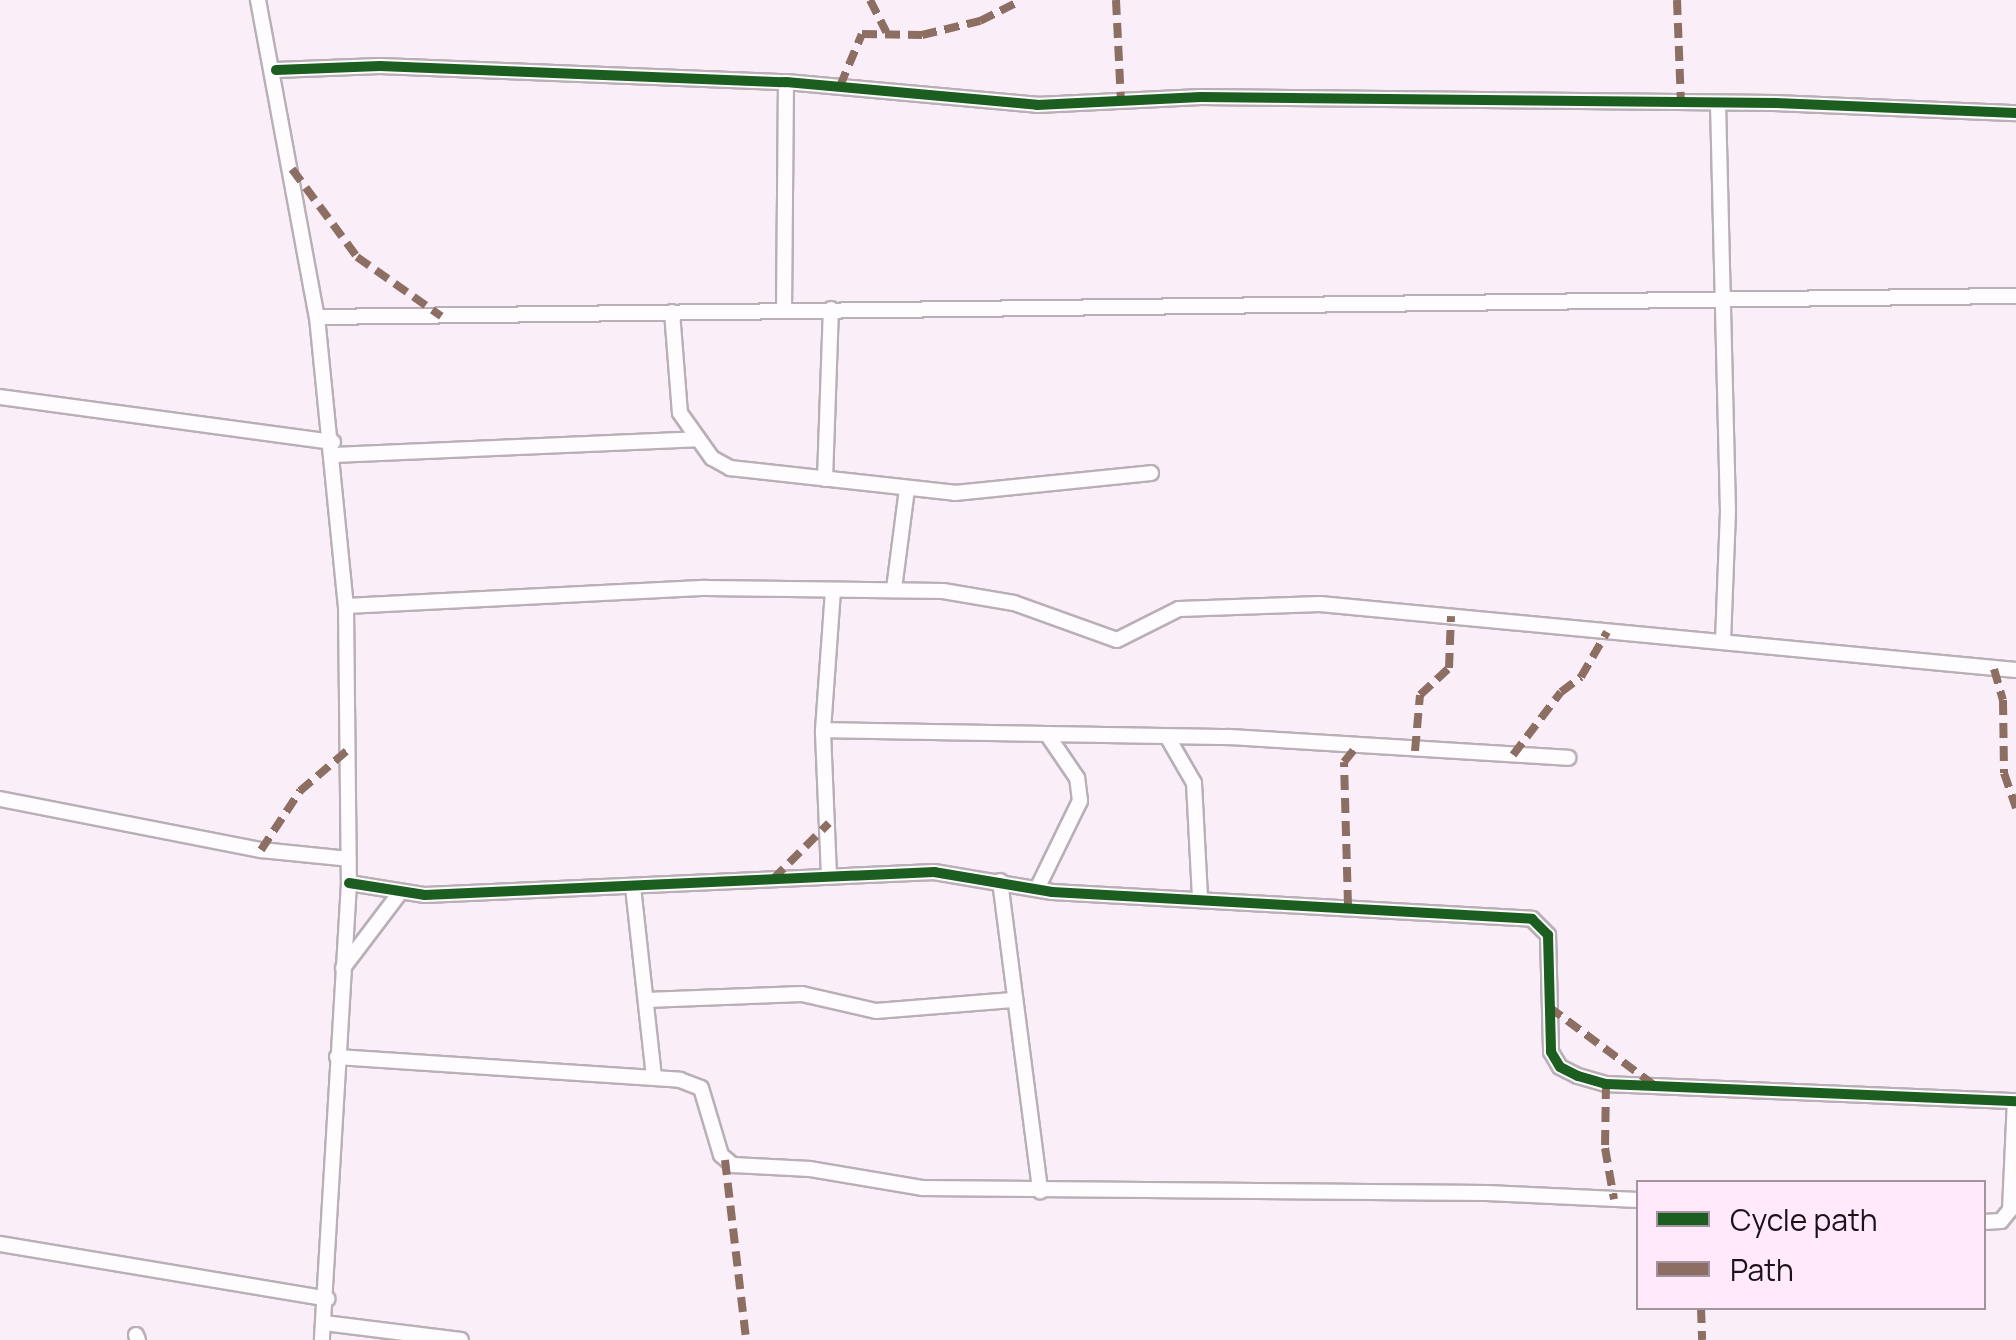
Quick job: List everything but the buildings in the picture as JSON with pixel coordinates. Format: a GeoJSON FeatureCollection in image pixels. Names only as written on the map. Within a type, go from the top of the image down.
{"type":"FeatureCollection","features":[{"type":"Feature","properties":{"kind":"street"},"geometry":{"type":"LineString","coordinates":[[258,0],[276,70],[318,318],[334,449],[346,606],[350,859],[322,1340]]}},
{"type":"Feature","properties":{"kind":"street"},"geometry":{"type":"LineString","coordinates":[[276,70],[380,66],[786,82],[1037,105],[1201,97],[1718,103],[2016,113]]}},
{"type":"Feature","properties":{"kind":"street"},"geometry":{"type":"LineString","coordinates":[[784,310],[786,82]]}},
{"type":"Feature","properties":{"kind":"street"},"geometry":{"type":"LineString","coordinates":[[1718,103],[1728,599],[1724,641]]}},
{"type":"Feature","properties":{"kind":"street"},"geometry":{"type":"LineString","coordinates":[[318,318],[2016,296]]}},
{"type":"Feature","properties":{"kind":"street"},"geometry":{"type":"LineString","coordinates":[[824,479],[831,309]]}},
{"type":"Feature","properties":{"kind":"street"},"geometry":{"type":"LineString","coordinates":[[672,312],[674,387],[696,439],[730,468],[907,490],[1018,489],[1151,473]]}},
{"type":"Feature","properties":{"kind":"street"},"geometry":{"type":"LineString","coordinates":[[0,397],[334,449],[696,439]]}},
{"type":"Feature","properties":{"kind":"street"},"geometry":{"type":"LineString","coordinates":[[894,589],[907,490]]}},
{"type":"Feature","properties":{"kind":"street"},"geometry":{"type":"LineString","coordinates":[[346,606],[550,592],[894,589],[978,594],[1117,640],[1179,609],[1281,603],[1724,641],[1798,654],[2016,670]]}},
{"type":"Feature","properties":{"kind":"street"},"geometry":{"type":"LineString","coordinates":[[830,876],[823,730],[832,592]]}},
{"type":"Feature","properties":{"kind":"street"},"geometry":{"type":"LineString","coordinates":[[823,730],[1168,738],[1568,758]]}},
{"type":"Feature","properties":{"kind":"street"},"geometry":{"type":"LineString","coordinates":[[1038,889],[1074,820],[1080,790],[1047,734]]}},
{"type":"Feature","properties":{"kind":"street"},"geometry":{"type":"LineString","coordinates":[[1168,738],[1194,783],[1200,898]]}},
{"type":"Feature","properties":{"kind":"street"},"geometry":{"type":"LineString","coordinates":[[0,799],[261,850],[350,859]]}},
{"type":"Feature","properties":{"kind":"street"},"geometry":{"type":"LineString","coordinates":[[349,883],[398,894],[944,872],[1038,889],[1537,921],[1548,935],[1555,1062],[1606,1084],[2016,1101],[2010,1210],[2001,1220],[1986,1222]]}},
{"type":"Feature","properties":{"kind":"street"},"geometry":{"type":"LineString","coordinates":[[1000,881],[1040,1191]]}},
{"type":"Feature","properties":{"kind":"street"},"geometry":{"type":"LineString","coordinates":[[633,887],[654,1076]]}},
{"type":"Feature","properties":{"kind":"street"},"geometry":{"type":"LineString","coordinates":[[343,969],[398,894]]}},
{"type":"Feature","properties":{"kind":"street"},"geometry":{"type":"LineString","coordinates":[[646,1000],[814,995],[876,1010],[1013,1000]]}},
{"type":"Feature","properties":{"kind":"street"},"geometry":{"type":"LineString","coordinates":[[337,1057],[654,1076],[701,1088],[721,1155],[733,1164],[810,1168],[922,1188],[1487,1193],[1636,1200]]}},
{"type":"Feature","properties":{"kind":"street"},"geometry":{"type":"LineString","coordinates":[[0,1244],[327,1299]]}},
{"type":"Feature","properties":{"kind":"street"},"geometry":{"type":"LineString","coordinates":[[324,1323],[462,1340]]}},
{"type":"Feature","properties":{"kind":"marked path"},"geometry":{"type":"LineString","coordinates":[[870,0],[886,32]]}},
{"type":"Feature","properties":{"kind":"marked path"},"geometry":{"type":"LineString","coordinates":[[1116,0],[1121,101]]}},
{"type":"Feature","properties":{"kind":"marked path"},"geometry":{"type":"LineString","coordinates":[[1677,0],[1681,103]]}},
{"type":"Feature","properties":{"kind":"marked path"},"geometry":{"type":"LineString","coordinates":[[840,86],[862,34],[922,35],[980,21],[1018,2]]}},
{"type":"Feature","properties":{"kind":"marked path"},"geometry":{"type":"LineString","coordinates":[[292,169],[357,257],[441,316]]}},
{"type":"Feature","properties":{"kind":"marked path"},"geometry":{"type":"LineString","coordinates":[[1415,751],[1420,695],[1449,668],[1451,616]]}},
{"type":"Feature","properties":{"kind":"marked path"},"geometry":{"type":"LineString","coordinates":[[1513,755],[1561,692],[1581,677],[1607,632]]}},
{"type":"Feature","properties":{"kind":"marked path"},"geometry":{"type":"LineString","coordinates":[[1994,669],[2003,700],[2004,773],[2016,808]]}},
{"type":"Feature","properties":{"kind":"marked path"},"geometry":{"type":"LineString","coordinates":[[1348,905],[1344,762],[1357,746]]}},
{"type":"Feature","properties":{"kind":"marked path"},"geometry":{"type":"LineString","coordinates":[[261,850],[300,791],[350,748]]}},
{"type":"Feature","properties":{"kind":"marked path"},"geometry":{"type":"LineString","coordinates":[[773,879],[829,823]]}},
{"type":"Feature","properties":{"kind":"marked path"},"geometry":{"type":"LineString","coordinates":[[1549,1007],[1654,1085]]}},
{"type":"Feature","properties":{"kind":"marked path"},"geometry":{"type":"LineString","coordinates":[[1606,1084],[1605,1148],[1614,1199]]}},
{"type":"Feature","properties":{"kind":"marked path"},"geometry":{"type":"LineString","coordinates":[[725,1160],[746,1340]]}},
{"type":"Feature","properties":{"kind":"marked path"},"geometry":{"type":"LineString","coordinates":[[1701,1310],[1702,1340]]}},
{"type":"Feature","properties":{"kind":"cycle path"},"geometry":{"type":"LineString","coordinates":[[276,70],[380,66],[786,82],[1037,105],[1201,97],[1775,103],[2016,113]]}},
{"type":"Feature","properties":{"kind":"cycle path"},"geometry":{"type":"LineString","coordinates":[[349,883],[425,895],[934,872],[1052,892],[1532,919],[1548,935],[1551,1052],[1560,1067],[1578,1076],[1606,1084],[2016,1101]]}}]}
